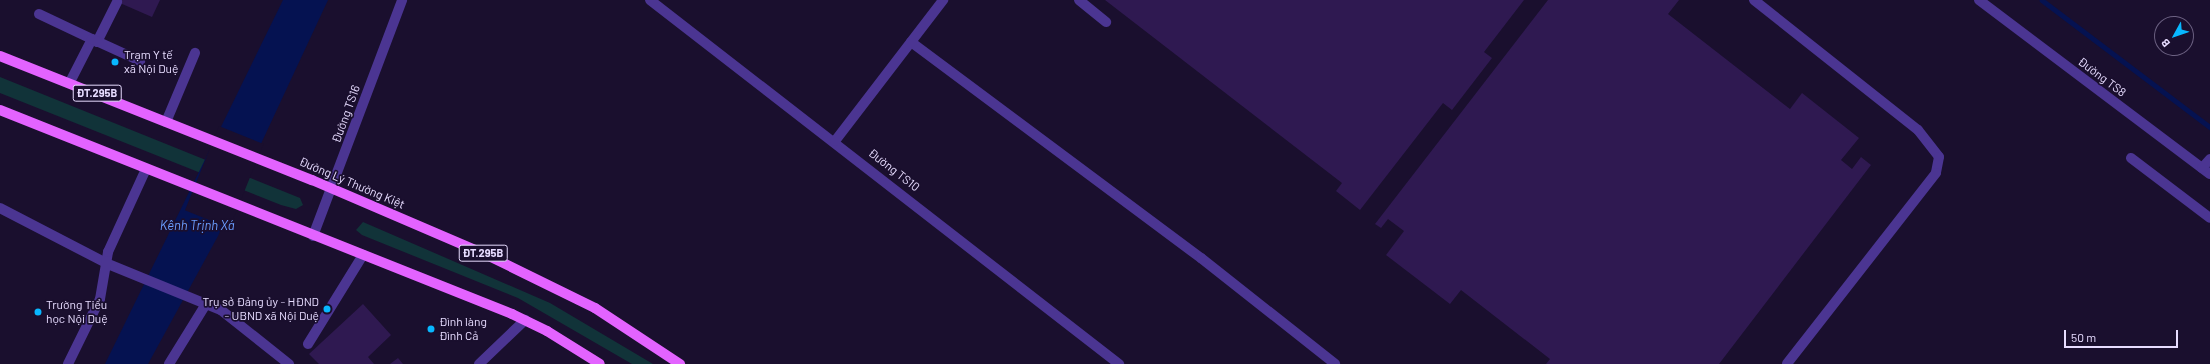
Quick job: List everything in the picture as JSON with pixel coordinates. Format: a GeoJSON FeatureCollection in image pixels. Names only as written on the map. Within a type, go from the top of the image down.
{"type":"FeatureCollection","features":[{"type":"Feature","properties":{"kind":"main road","name":"Đường Lý Thường Kiệt"},"geometry":{"type":"LineString","coordinates":[[0,56],[70,82],[332,188],[532,275],[595,308],[680,364]]}},
{"type":"Feature","properties":{"kind":"main road"},"geometry":{"type":"LineString","coordinates":[[0,110],[174,181],[525,320],[600,364]]}},
{"type":"Feature","properties":{"kind":"street","name":"Đường TS16"},"geometry":{"type":"LineString","coordinates":[[313,236],[402,0]]}},
{"type":"Feature","properties":{"kind":"street","name":"Đường TS10"},"geometry":{"type":"LineString","coordinates":[[650,0],[835,141],[1119,364]]}},
{"type":"Feature","properties":{"kind":"street"},"geometry":{"type":"LineString","coordinates":[[835,141],[943,0]]}},
{"type":"Feature","properties":{"kind":"street"},"geometry":{"type":"LineString","coordinates":[[1080,0],[1106,22]]}},
{"type":"Feature","properties":{"kind":"street"},"geometry":{"type":"LineString","coordinates":[[1754,0],[1918,130],[1939,157],[1936,173],[1787,364]]}},
{"type":"Feature","properties":{"kind":"street","name":"Đường TS8"},"geometry":{"type":"LineString","coordinates":[[1979,0],[2206,171]]}},
{"type":"Feature","properties":{"kind":"street"},"geometry":{"type":"LineString","coordinates":[[70,82],[117,2]]}},
{"type":"Feature","properties":{"kind":"street"},"geometry":{"type":"LineString","coordinates":[[39,14],[140,61]]}},
{"type":"Feature","properties":{"kind":"street"},"geometry":{"type":"LineString","coordinates":[[911,42],[1201,258],[1335,364]]}},
{"type":"Feature","properties":{"kind":"street"},"geometry":{"type":"LineString","coordinates":[[166,122],[195,53]]}},
{"type":"Feature","properties":{"kind":"street"},"geometry":{"type":"LineString","coordinates":[[2131,158],[2210,218]]}},
{"type":"Feature","properties":{"kind":"street"},"geometry":{"type":"LineString","coordinates":[[2206,171],[2210,159]]}},
{"type":"Feature","properties":{"kind":"street"},"geometry":{"type":"LineString","coordinates":[[68,364],[100,299],[108,264],[108,252],[146,169]]}},
{"type":"Feature","properties":{"kind":"street"},"geometry":{"type":"LineString","coordinates":[[0,208],[108,264],[203,303],[239,323],[289,364]]}},
{"type":"Feature","properties":{"kind":"street"},"geometry":{"type":"LineString","coordinates":[[308,344],[362,255]]}},
{"type":"Feature","properties":{"kind":"street"},"geometry":{"type":"LineString","coordinates":[[169,364],[203,303]]}},
{"type":"Feature","properties":{"kind":"street"},"geometry":{"type":"LineString","coordinates":[[480,364],[525,320]]}},
{"type":"Feature","properties":{"kind":"green space"},"geometry":{"type":"Polygon","coordinates":[[[0,77],[300,198],[303,205],[296,209],[281,205],[0,93],[0,77]]]}},
{"type":"Feature","properties":{"kind":"green space"},"geometry":{"type":"Polygon","coordinates":[[[363,222],[550,303],[653,364],[632,364],[518,298],[362,235],[356,230],[363,222]]]}},
{"type":"Feature","properties":{"kind":"water","name":"Kênh Trịnh Xá"},"geometry":{"type":"Polygon","coordinates":[[[283,0],[328,0],[218,236],[148,364],[105,364],[283,0]]]}},
{"type":"Feature","properties":{"kind":"pier"},"geometry":{"type":"Polygon","coordinates":[[[219,126],[264,144],[229,228],[185,210],[219,126]]]}},
{"type":"Feature","properties":{"kind":"building"},"geometry":{"type":"Polygon","coordinates":[[[113,0],[160,0],[152,17],[113,0]]]}},
{"type":"Feature","properties":{"kind":"building"},"geometry":{"type":"Polygon","coordinates":[[[1105,0],[1524,0],[1484,52],[1492,58],[1452,110],[1443,103],[1360,210],[1336,191],[1342,183],[1105,0]]]}},
{"type":"Feature","properties":{"kind":"building"},"geometry":{"type":"Polygon","coordinates":[[[1548,0],[1679,0],[1668,14],[1790,109],[1802,93],[1859,138],[1841,160],[1852,169],[1861,157],[1871,165],[1719,364],[1546,364],[1550,359],[1461,290],[1450,304],[1386,255],[1404,231],[1388,219],[1381,228],[1375,224],[1548,0]]]}},
{"type":"Feature","properties":{"kind":"building"},"geometry":{"type":"Polygon","coordinates":[[[363,304],[391,335],[368,357],[374,364],[319,364],[309,354],[363,304]]]}},
{"type":"Feature","properties":{"kind":"building"},"geometry":{"type":"Polygon","coordinates":[[[398,358],[403,364],[390,364],[398,358]]]}},
{"type":"Feature","properties":{"kind":"waterway"},"geometry":{"type":"LineString","coordinates":[[2042,0],[2210,127]]}},
{"type":"Feature","properties":{"kind":"place","name":"Trạm Y tế xã Nội Duệ"},"geometry":{"type":"Point","coordinates":[115,62]}},
{"type":"Feature","properties":{"kind":"place","name":"Trụ sở Đảng ủy - HĐND - UBND xã Nội Duệ"},"geometry":{"type":"Point","coordinates":[327,309]}},
{"type":"Feature","properties":{"kind":"place","name":"Trường Tiểu học Nội Duệ"},"geometry":{"type":"Point","coordinates":[38,312]}},
{"type":"Feature","properties":{"kind":"place","name":"Đình làng Đình Cả"},"geometry":{"type":"Point","coordinates":[431,329]}}]}
